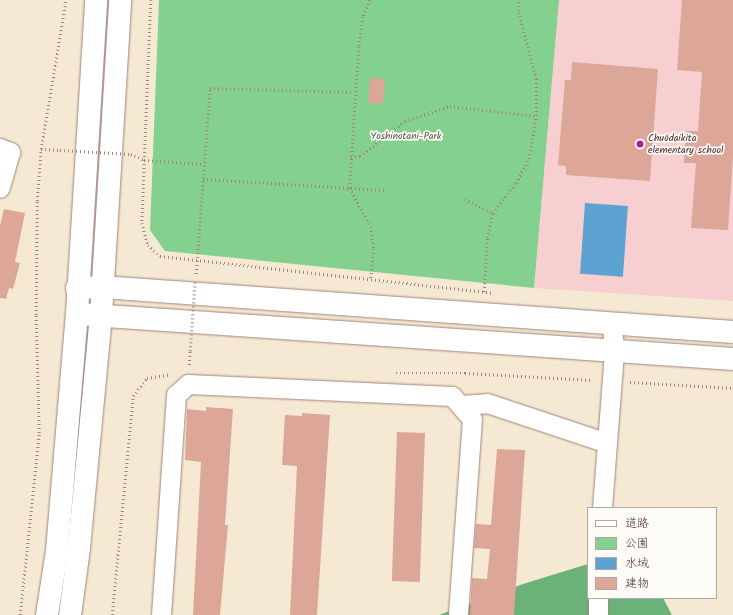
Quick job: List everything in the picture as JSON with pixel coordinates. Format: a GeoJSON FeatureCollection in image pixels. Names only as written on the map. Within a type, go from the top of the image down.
{"type":"FeatureCollection","features":[{"type":"Feature","properties":{"kind":"street"},"geometry":{"type":"LineString","coordinates":[[47,615],[57,551],[77,314],[77,288],[96,0]]}},
{"type":"Feature","properties":{"kind":"street"},"geometry":{"type":"LineString","coordinates":[[70,615],[80,540],[100,315],[120,0]]}},
{"type":"Feature","properties":{"kind":"street"},"geometry":{"type":"LineString","coordinates":[[0,148],[10,152],[0,188]]}},
{"type":"Feature","properties":{"kind":"street"},"geometry":{"type":"LineString","coordinates":[[77,288],[102,287],[612,326],[733,332]]}},
{"type":"Feature","properties":{"kind":"street"},"geometry":{"type":"LineString","coordinates":[[77,314],[614,353],[733,360]]}},
{"type":"Feature","properties":{"kind":"street"},"geometry":{"type":"LineString","coordinates":[[602,507],[614,353],[612,326]]}},
{"type":"Feature","properties":{"kind":"street"},"geometry":{"type":"LineString","coordinates":[[161,615],[176,395],[188,384],[452,396],[472,419],[458,615]]}},
{"type":"Feature","properties":{"kind":"street"},"geometry":{"type":"LineString","coordinates":[[461,405],[487,403],[607,443]]}},
{"type":"Feature","properties":{"kind":"street"},"geometry":{"type":"LineString","coordinates":[[598,599],[598,615]]}},
{"type":"Feature","properties":{"kind":"path"},"geometry":{"type":"LineString","coordinates":[[20,615],[39,433],[36,308],[41,149],[66,0]]}},
{"type":"Feature","properties":{"kind":"path"},"geometry":{"type":"LineString","coordinates":[[151,0],[142,223],[148,245],[160,256],[499,293]]}},
{"type":"Feature","properties":{"kind":"path"},"geometry":{"type":"LineString","coordinates":[[370,0],[363,17],[354,92],[350,188],[371,227],[374,249],[371,280]]}},
{"type":"Feature","properties":{"kind":"path"},"geometry":{"type":"LineString","coordinates":[[484,292],[487,238],[493,212],[516,183],[529,159],[536,116],[536,79],[518,11],[519,0]]}},
{"type":"Feature","properties":{"kind":"path"},"geometry":{"type":"LineString","coordinates":[[189,373],[210,88],[354,92]]}},
{"type":"Feature","properties":{"kind":"path"},"geometry":{"type":"LineString","coordinates":[[351,157],[360,156],[405,121],[450,106],[536,116]]}},
{"type":"Feature","properties":{"kind":"path"},"geometry":{"type":"LineString","coordinates":[[41,149],[131,154],[144,160],[204,164]]}},
{"type":"Feature","properties":{"kind":"path"},"geometry":{"type":"LineString","coordinates":[[203,179],[385,190]]}},
{"type":"Feature","properties":{"kind":"path"},"geometry":{"type":"LineString","coordinates":[[465,199],[493,212]]}},
{"type":"Feature","properties":{"kind":"shaded area","name":"Chuōdaikita elementary school"},"geometry":{"type":"Polygon","coordinates":[[[559,0],[733,0],[733,301],[534,288],[559,0]]]}},
{"type":"Feature","properties":{"kind":"green space","name":"Yoshinotani-Park"},"geometry":{"type":"Polygon","coordinates":[[[159,0],[559,0],[534,288],[165,251],[150,230],[159,0]]]}},
{"type":"Feature","properties":{"kind":"green space"},"geometry":{"type":"Polygon","coordinates":[[[587,564],[587,599],[664,599],[672,615],[439,615],[523,584],[587,564]]]}},
{"type":"Feature","properties":{"kind":"water"},"geometry":{"type":"Polygon","coordinates":[[[585,203],[628,206],[623,277],[580,274],[585,203]]]}},
{"type":"Feature","properties":{"kind":"building"},"geometry":{"type":"Polygon","coordinates":[[[682,0],[733,0],[733,157],[728,230],[691,228],[696,163],[684,163],[686,131],[698,131],[702,72],[677,70],[682,0]]]}},
{"type":"Feature","properties":{"kind":"building"},"geometry":{"type":"Polygon","coordinates":[[[572,62],[658,69],[650,181],[566,175],[566,166],[558,165],[565,80],[571,80],[572,62]]]}},
{"type":"Feature","properties":{"kind":"building"},"geometry":{"type":"Polygon","coordinates":[[[370,78],[385,79],[383,104],[368,103],[370,78]]]}},
{"type":"Feature","properties":{"kind":"building"},"geometry":{"type":"Polygon","coordinates":[[[4,209],[25,213],[15,262],[20,263],[13,289],[9,288],[6,299],[0,298],[0,226],[4,209]]]}},
{"type":"Feature","properties":{"kind":"building"},"geometry":{"type":"Polygon","coordinates":[[[206,407],[233,409],[225,525],[228,525],[220,615],[193,615],[201,462],[185,460],[187,409],[206,411],[206,407]]]}},
{"type":"Feature","properties":{"kind":"building"},"geometry":{"type":"Polygon","coordinates":[[[302,413],[330,415],[317,615],[290,615],[297,466],[282,465],[285,415],[302,416],[302,413]]]}},
{"type":"Feature","properties":{"kind":"building"},"geometry":{"type":"Polygon","coordinates":[[[397,432],[425,433],[420,582],[392,581],[397,432]]]}},
{"type":"Feature","properties":{"kind":"building"},"geometry":{"type":"Polygon","coordinates":[[[497,449],[525,450],[514,615],[470,615],[472,578],[487,579],[490,549],[474,548],[476,524],[491,525],[497,449]]]}},
{"type":"Feature","properties":{"kind":"place","name":"Chuōdaikita elementary school"},"geometry":{"type":"Point","coordinates":[640,144]}}]}
